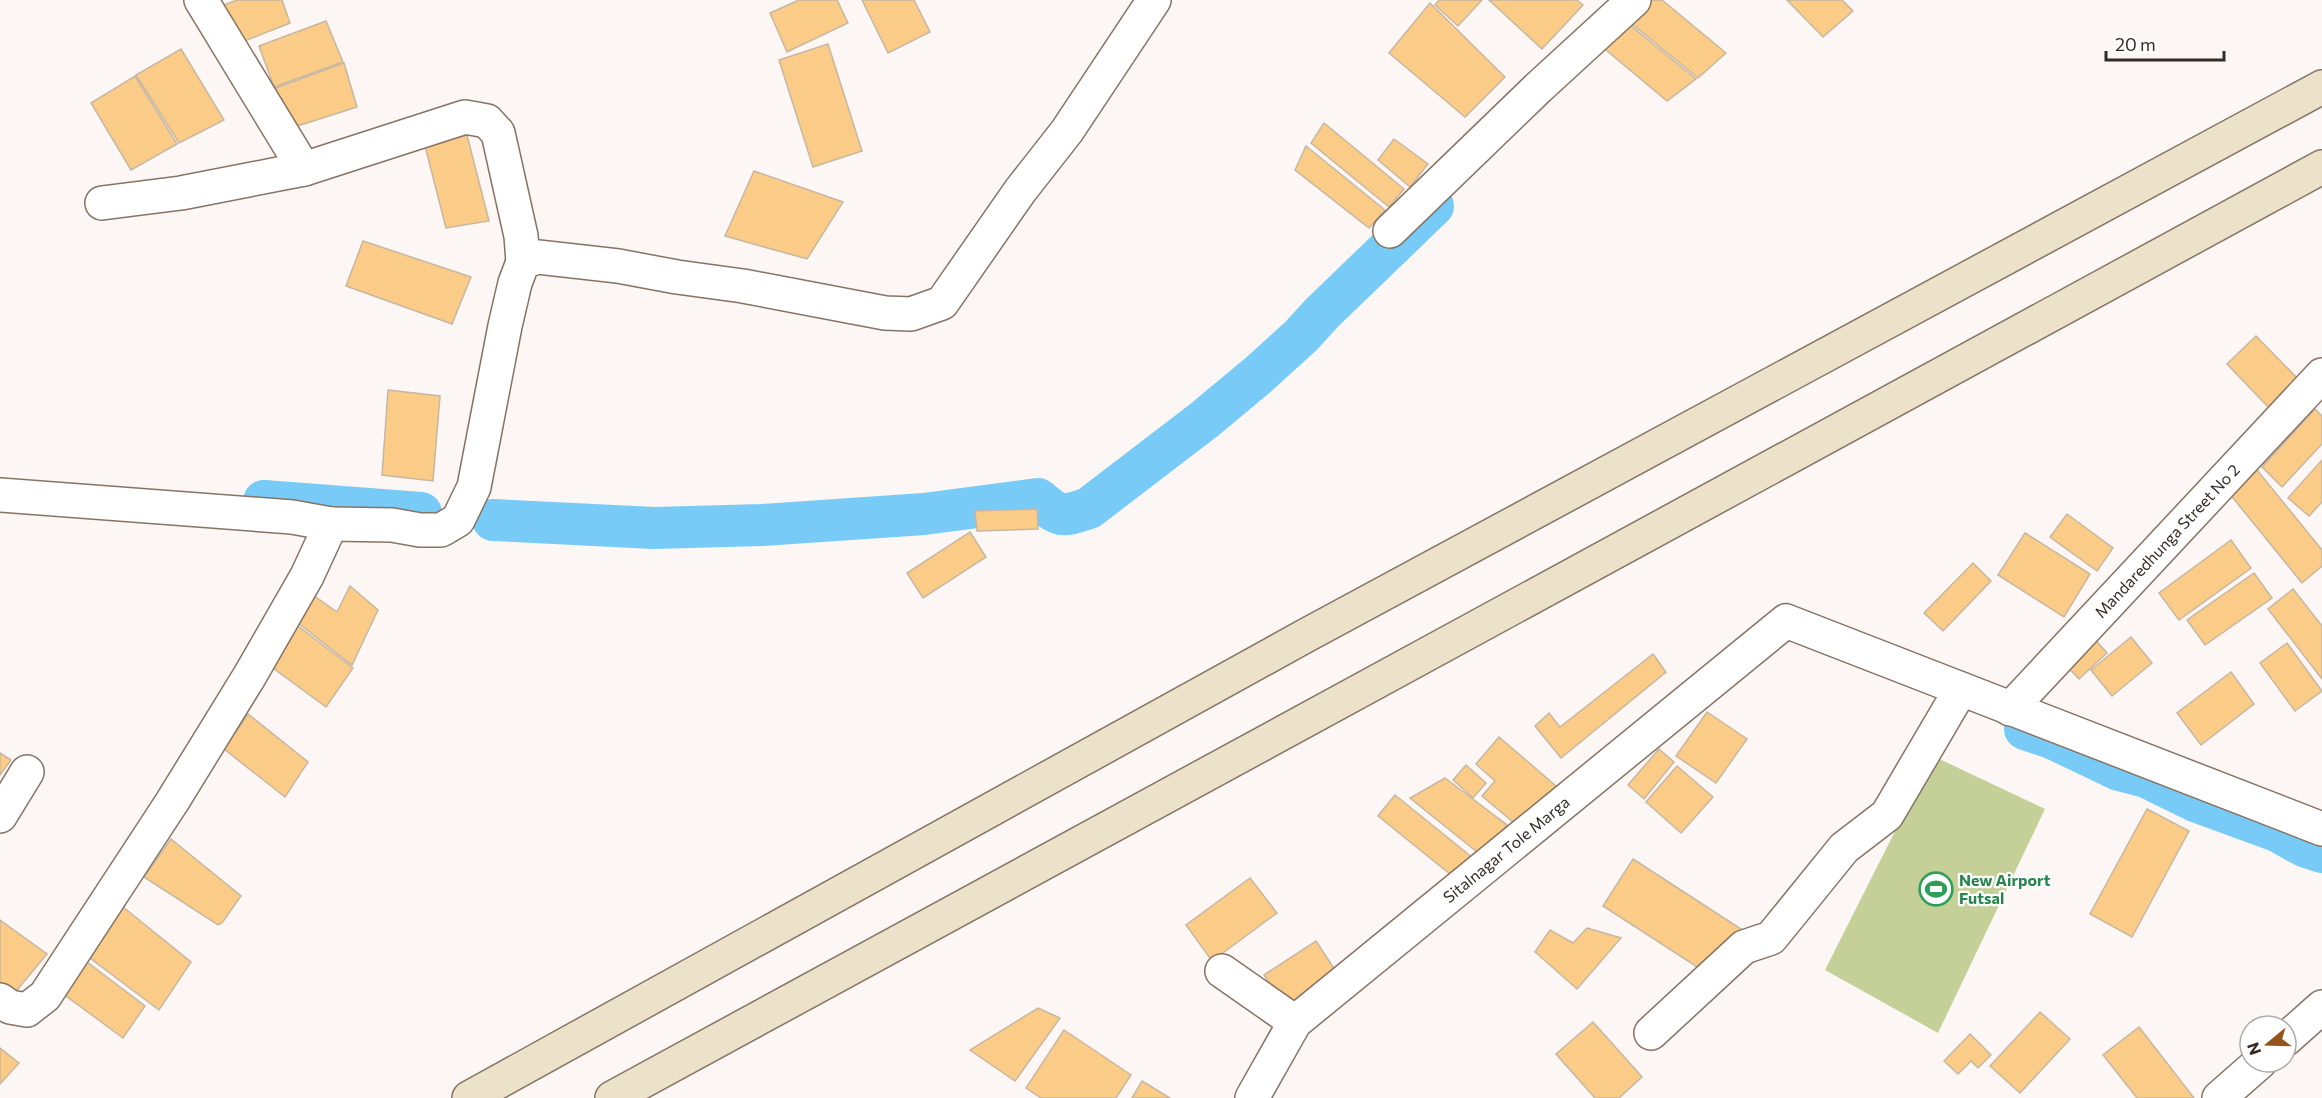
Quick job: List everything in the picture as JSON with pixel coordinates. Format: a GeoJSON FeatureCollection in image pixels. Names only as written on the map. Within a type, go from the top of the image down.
{"type":"FeatureCollection","features":[{"type":"Feature","properties":{"kind":"street"},"geometry":{"type":"LineString","coordinates":[[201,0],[304,169]]}},
{"type":"Feature","properties":{"kind":"street"},"geometry":{"type":"LineString","coordinates":[[523,262],[537,256],[618,266],[743,286],[885,314],[911,314],[942,303],[1020,192],[1067,131],[1154,0]]}},
{"type":"Feature","properties":{"kind":"street"},"geometry":{"type":"LineString","coordinates":[[1390,231],[1529,96],[1634,0]]}},
{"type":"Feature","properties":{"kind":"street"},"geometry":{"type":"LineString","coordinates":[[469,1098],[1305,636],[2322,87]]}},
{"type":"Feature","properties":{"kind":"street"},"geometry":{"type":"LineString","coordinates":[[0,495],[280,516],[331,524],[392,525],[420,530],[441,530],[458,520],[474,487],[504,326],[523,262],[521,236],[498,133],[487,121],[465,117],[304,169],[181,193],[102,203]]}},
{"type":"Feature","properties":{"kind":"street"},"geometry":{"type":"LineString","coordinates":[[612,1098],[2322,167]]}},
{"type":"Feature","properties":{"kind":"street","name":"Mandaredhunga Street No 2"},"geometry":{"type":"LineString","coordinates":[[2010,708],[2322,375]]}},
{"type":"Feature","properties":{"kind":"street"},"geometry":{"type":"LineString","coordinates":[[0,1000],[10,1007],[27,1010],[45,996],[172,802],[249,677],[308,576],[331,524]]}},
{"type":"Feature","properties":{"kind":"street","name":"Sitalnagar Tole Marga"},"geometry":{"type":"LineString","coordinates":[[1252,1098],[1295,1022],[1786,621],[1961,689]]}},
{"type":"Feature","properties":{"kind":"street"},"geometry":{"type":"LineString","coordinates":[[1651,1033],[1743,947],[1771,938],[1844,848],[1887,815],[1961,689],[2322,829]]}},
{"type":"Feature","properties":{"kind":"street"},"geometry":{"type":"LineString","coordinates":[[0,816],[27,771]]}},
{"type":"Feature","properties":{"kind":"street"},"geometry":{"type":"LineString","coordinates":[[1222,971],[1295,1022]]}},
{"type":"Feature","properties":{"kind":"street"},"geometry":{"type":"LineString","coordinates":[[2298,1028],[2322,1007]]}},
{"type":"Feature","properties":{"kind":"street"},"geometry":{"type":"LineString","coordinates":[[2219,1098],[2246,1074]]}},
{"type":"Feature","properties":{"kind":"green space","name":"New Airport Futsal"},"geometry":{"type":"Polygon","coordinates":[[[1933,756],[2045,809],[1938,1033],[1825,970],[1933,756]]]}},
{"type":"Feature","properties":{"kind":"building"},"geometry":{"type":"Polygon","coordinates":[[[237,0],[282,0],[290,23],[237,44],[221,6],[237,0]]]}},
{"type":"Feature","properties":{"kind":"building"},"geometry":{"type":"Polygon","coordinates":[[[799,0],[837,0],[848,23],[787,52],[770,13],[799,0]]]}},
{"type":"Feature","properties":{"kind":"building"},"geometry":{"type":"Polygon","coordinates":[[[862,0],[914,0],[930,32],[888,53],[862,0]]]}},
{"type":"Feature","properties":{"kind":"building"},"geometry":{"type":"Polygon","coordinates":[[[1439,0],[1482,0],[1458,26],[1435,5],[1439,0]]]}},
{"type":"Feature","properties":{"kind":"building"},"geometry":{"type":"Polygon","coordinates":[[[1489,0],[1577,0],[1583,5],[1542,49],[1489,0]]]}},
{"type":"Feature","properties":{"kind":"building"},"geometry":{"type":"Polygon","coordinates":[[[1646,0],[1662,0],[1726,53],[1698,78],[1626,19],[1646,0]]]}},
{"type":"Feature","properties":{"kind":"building"},"geometry":{"type":"Polygon","coordinates":[[[1787,0],[1842,0],[1853,11],[1823,37],[1787,0]]]}},
{"type":"Feature","properties":{"kind":"building"},"geometry":{"type":"Polygon","coordinates":[[[1430,3],[1505,77],[1465,117],[1389,53],[1430,3]]]}},
{"type":"Feature","properties":{"kind":"building"},"geometry":{"type":"Polygon","coordinates":[[[1624,20],[1696,79],[1667,101],[1600,45],[1624,20]]]}},
{"type":"Feature","properties":{"kind":"building"},"geometry":{"type":"Polygon","coordinates":[[[326,21],[343,62],[274,87],[259,46],[326,21]]]}},
{"type":"Feature","properties":{"kind":"building"},"geometry":{"type":"Polygon","coordinates":[[[828,44],[862,151],[813,167],[779,60],[828,44]]]}},
{"type":"Feature","properties":{"kind":"building"},"geometry":{"type":"Polygon","coordinates":[[[181,49],[224,120],[179,143],[136,75],[181,49]]]}},
{"type":"Feature","properties":{"kind":"building"},"geometry":{"type":"Polygon","coordinates":[[[344,63],[357,107],[288,129],[273,89],[344,63]]]}},
{"type":"Feature","properties":{"kind":"building"},"geometry":{"type":"Polygon","coordinates":[[[135,76],[177,144],[131,170],[91,103],[135,76]]]}},
{"type":"Feature","properties":{"kind":"building"},"geometry":{"type":"Polygon","coordinates":[[[1324,123],[1404,189],[1389,207],[1311,143],[1324,123]]]}},
{"type":"Feature","properties":{"kind":"building"},"geometry":{"type":"Polygon","coordinates":[[[467,135],[489,221],[446,228],[425,146],[467,135]]]}},
{"type":"Feature","properties":{"kind":"building"},"geometry":{"type":"Polygon","coordinates":[[[1394,139],[1428,164],[1410,187],[1378,160],[1394,139]]]}},
{"type":"Feature","properties":{"kind":"building"},"geometry":{"type":"Polygon","coordinates":[[[1306,146],[1385,210],[1369,228],[1295,170],[1306,146]]]}},
{"type":"Feature","properties":{"kind":"building"},"geometry":{"type":"Polygon","coordinates":[[[754,171],[843,202],[807,259],[725,236],[754,171]]]}},
{"type":"Feature","properties":{"kind":"building"},"geometry":{"type":"Polygon","coordinates":[[[363,241],[471,277],[452,324],[346,286],[363,241]]]}},
{"type":"Feature","properties":{"kind":"building"},"geometry":{"type":"Polygon","coordinates":[[[2256,336],[2299,380],[2270,409],[2227,364],[2256,336]]]}},
{"type":"Feature","properties":{"kind":"building"},"geometry":{"type":"Polygon","coordinates":[[[388,390],[440,396],[433,481],[382,475],[388,390]]]}},
{"type":"Feature","properties":{"kind":"building"},"geometry":{"type":"Polygon","coordinates":[[[2315,409],[2322,416],[2322,444],[2282,487],[2262,467],[2315,409]]]}},
{"type":"Feature","properties":{"kind":"building"},"geometry":{"type":"Polygon","coordinates":[[[2322,460],[2322,502],[2309,516],[2288,498],[2322,460]]]}},
{"type":"Feature","properties":{"kind":"building"},"geometry":{"type":"Polygon","coordinates":[[[2257,470],[2322,550],[2322,566],[2302,583],[2229,493],[2257,470]]]}},
{"type":"Feature","properties":{"kind":"building"},"geometry":{"type":"Polygon","coordinates":[[[1037,509],[1038,529],[977,531],[975,511],[1037,509]]]}},
{"type":"Feature","properties":{"kind":"building"},"geometry":{"type":"Polygon","coordinates":[[[2067,514],[2113,548],[2097,571],[2050,537],[2067,514]]]}},
{"type":"Feature","properties":{"kind":"building"},"geometry":{"type":"Polygon","coordinates":[[[970,532],[986,557],[923,598],[907,573],[970,532]]]}},
{"type":"Feature","properties":{"kind":"building"},"geometry":{"type":"Polygon","coordinates":[[[2025,533],[2090,574],[2064,617],[1998,575],[2025,533]]]}},
{"type":"Feature","properties":{"kind":"building"},"geometry":{"type":"Polygon","coordinates":[[[2231,540],[2251,568],[2179,620],[2159,593],[2231,540]]]}},
{"type":"Feature","properties":{"kind":"building"},"geometry":{"type":"Polygon","coordinates":[[[1973,563],[1991,581],[1943,631],[1924,613],[1973,563]]]}},
{"type":"Feature","properties":{"kind":"building"},"geometry":{"type":"Polygon","coordinates":[[[2254,573],[2272,598],[2205,645],[2187,620],[2254,573]]]}},
{"type":"Feature","properties":{"kind":"building"},"geometry":{"type":"Polygon","coordinates":[[[350,586],[378,610],[352,665],[298,623],[313,595],[337,612],[350,586]]]}},
{"type":"Feature","properties":{"kind":"building"},"geometry":{"type":"Polygon","coordinates":[[[2293,589],[2322,626],[2322,679],[2268,609],[2293,589]]]}},
{"type":"Feature","properties":{"kind":"building"},"geometry":{"type":"Polygon","coordinates":[[[298,626],[353,668],[326,707],[273,668],[298,626]]]}},
{"type":"Feature","properties":{"kind":"building"},"geometry":{"type":"Polygon","coordinates":[[[2092,636],[2107,653],[2079,679],[2063,662],[2092,636]]]}},
{"type":"Feature","properties":{"kind":"building"},"geometry":{"type":"Polygon","coordinates":[[[2131,637],[2152,663],[2112,696],[2091,670],[2131,637]]]}},
{"type":"Feature","properties":{"kind":"building"},"geometry":{"type":"Polygon","coordinates":[[[2287,643],[2322,691],[2295,711],[2260,663],[2287,643]]]}},
{"type":"Feature","properties":{"kind":"building"},"geometry":{"type":"Polygon","coordinates":[[[1653,654],[1666,672],[1561,758],[1535,726],[1549,713],[1560,727],[1653,654]]]}},
{"type":"Feature","properties":{"kind":"building"},"geometry":{"type":"Polygon","coordinates":[[[2231,672],[2254,704],[2201,745],[2177,713],[2231,672]]]}},
{"type":"Feature","properties":{"kind":"building"},"geometry":{"type":"Polygon","coordinates":[[[1707,712],[1747,739],[1716,783],[1676,756],[1707,712]]]}},
{"type":"Feature","properties":{"kind":"building"},"geometry":{"type":"Polygon","coordinates":[[[248,714],[308,762],[285,797],[224,749],[248,714]]]}},
{"type":"Feature","properties":{"kind":"building"},"geometry":{"type":"Polygon","coordinates":[[[1499,737],[1556,786],[1520,828],[1482,796],[1495,781],[1476,764],[1499,737]]]}},
{"type":"Feature","properties":{"kind":"building"},"geometry":{"type":"Polygon","coordinates":[[[1659,749],[1674,762],[1644,799],[1628,785],[1659,749]]]}},
{"type":"Feature","properties":{"kind":"building"},"geometry":{"type":"Polygon","coordinates":[[[0,753],[11,760],[0,775],[0,753]]]}},
{"type":"Feature","properties":{"kind":"building"},"geometry":{"type":"Polygon","coordinates":[[[1466,765],[1486,783],[1473,798],[1453,780],[1466,765]]]}},
{"type":"Feature","properties":{"kind":"building"},"geometry":{"type":"Polygon","coordinates":[[[1677,766],[1713,797],[1681,833],[1646,802],[1677,766]]]}},
{"type":"Feature","properties":{"kind":"building"},"geometry":{"type":"Polygon","coordinates":[[[1445,778],[1507,825],[1482,856],[1410,798],[1445,778]]]}},
{"type":"Feature","properties":{"kind":"building"},"geometry":{"type":"Polygon","coordinates":[[[1395,795],[1478,862],[1461,883],[1378,816],[1395,795]]]}},
{"type":"Feature","properties":{"kind":"building"},"geometry":{"type":"Polygon","coordinates":[[[2147,809],[2189,831],[2132,937],[2090,914],[2147,809]]]}},
{"type":"Feature","properties":{"kind":"building"},"geometry":{"type":"Polygon","coordinates":[[[171,839],[241,896],[222,923],[218,925],[144,877],[171,839]]]}},
{"type":"Feature","properties":{"kind":"building"},"geometry":{"type":"Polygon","coordinates":[[[1633,859],[1741,929],[1711,976],[1603,906],[1633,859]]]}},
{"type":"Feature","properties":{"kind":"building"},"geometry":{"type":"Polygon","coordinates":[[[1250,878],[1277,913],[1212,961],[1186,925],[1250,878]]]}},
{"type":"Feature","properties":{"kind":"building"},"geometry":{"type":"Polygon","coordinates":[[[123,907],[191,962],[159,1010],[86,955],[123,907]]]}},
{"type":"Feature","properties":{"kind":"building"},"geometry":{"type":"Polygon","coordinates":[[[0,920],[47,954],[13,995],[0,986],[0,920]]]}},
{"type":"Feature","properties":{"kind":"building"},"geometry":{"type":"Polygon","coordinates":[[[1587,928],[1621,938],[1577,989],[1535,952],[1550,930],[1573,943],[1587,928]]]}},
{"type":"Feature","properties":{"kind":"building"},"geometry":{"type":"Polygon","coordinates":[[[1316,941],[1337,973],[1285,1007],[1264,975],[1316,941]]]}},
{"type":"Feature","properties":{"kind":"building"},"geometry":{"type":"Polygon","coordinates":[[[87,962],[145,1006],[123,1038],[62,993],[87,962]]]}},
{"type":"Feature","properties":{"kind":"building"},"geometry":{"type":"Polygon","coordinates":[[[1038,1008],[1060,1018],[1015,1081],[970,1050],[1038,1008]]]}},
{"type":"Feature","properties":{"kind":"building"},"geometry":{"type":"Polygon","coordinates":[[[2040,1012],[2070,1039],[2020,1093],[1990,1066],[2040,1012]]]}},
{"type":"Feature","properties":{"kind":"building"},"geometry":{"type":"Polygon","coordinates":[[[1593,1022],[1642,1077],[1619,1098],[1595,1098],[1556,1054],[1593,1022]]]}},
{"type":"Feature","properties":{"kind":"building"},"geometry":{"type":"Polygon","coordinates":[[[2139,1027],[2194,1098],[2137,1098],[2103,1055],[2139,1027]]]}},
{"type":"Feature","properties":{"kind":"building"},"geometry":{"type":"Polygon","coordinates":[[[1064,1030],[1131,1075],[1116,1098],[1041,1098],[1026,1088],[1064,1030]]]}},
{"type":"Feature","properties":{"kind":"building"},"geometry":{"type":"Polygon","coordinates":[[[1970,1034],[1991,1055],[1978,1068],[1971,1061],[1958,1074],[1944,1061],[1970,1034]]]}},
{"type":"Feature","properties":{"kind":"building"},"geometry":{"type":"Polygon","coordinates":[[[0,1048],[19,1063],[0,1084],[0,1048]]]}},
{"type":"Feature","properties":{"kind":"building"},"geometry":{"type":"Polygon","coordinates":[[[1142,1081],[1170,1098],[1132,1098],[1142,1081]]]}},
{"type":"Feature","properties":{"kind":"waterway"},"geometry":{"type":"LineString","coordinates":[[493,520],[654,528],[762,525],[924,514],[1038,499],[1052,510],[1062,514],[1089,508],[1204,420],[1258,375],[1301,336],[1433,206]]}},
{"type":"Feature","properties":{"kind":"waterway"},"geometry":{"type":"LineString","coordinates":[[264,501],[421,513]]}},
{"type":"Feature","properties":{"kind":"waterway"},"geometry":{"type":"LineString","coordinates":[[2025,729],[2052,738],[2119,770],[2146,777],[2195,801],[2277,831],[2304,846],[2322,852]]}},
{"type":"Feature","properties":{"kind":"place","name":"New Airport Futsal"},"geometry":{"type":"Point","coordinates":[1936,889]}}]}
